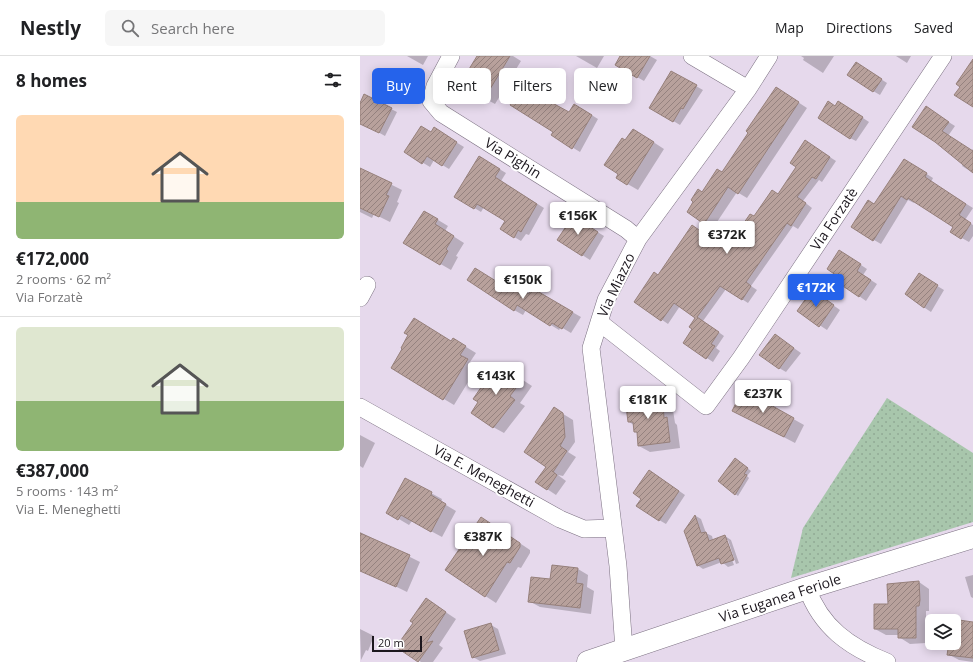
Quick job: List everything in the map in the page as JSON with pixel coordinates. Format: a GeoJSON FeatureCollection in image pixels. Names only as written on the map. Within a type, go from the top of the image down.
{"type":"FeatureCollection","features":[{"type":"Feature","properties":{"kind":"main road","name":"Via Euganea Feriole"},"geometry":{"type":"LineString","coordinates":[[588,662],[807,588],[973,537]]}},
{"type":"Feature","properties":{"kind":"street","name":"Via Pighin"},"geometry":{"type":"LineString","coordinates":[[451,56],[435,86],[431,101],[441,113],[620,224],[638,239]]}},
{"type":"Feature","properties":{"kind":"street"},"geometry":{"type":"LineString","coordinates":[[692,56],[748,89]]}},
{"type":"Feature","properties":{"kind":"street","name":"Via Miazzo"},"geometry":{"type":"LineString","coordinates":[[624,650],[613,528],[591,348],[606,300],[638,239],[748,89],[769,56]]}},
{"type":"Feature","properties":{"kind":"street","name":"Via Forzatè"},"geometry":{"type":"LineString","coordinates":[[599,322],[706,406],[741,358],[943,56]]}},
{"type":"Feature","properties":{"kind":"street","name":"Via E. Meneghetti"},"geometry":{"type":"LineString","coordinates":[[360,407],[560,518],[584,528],[613,528]]}},
{"type":"Feature","properties":{"kind":"street"},"geometry":{"type":"LineString","coordinates":[[807,588],[820,615],[840,638],[870,655],[887,662]]}},
{"type":"Feature","properties":{"kind":"green space"},"geometry":{"type":"Polygon","coordinates":[[[887,398],[973,453],[973,522],[791,578],[803,528],[887,398]]]}},
{"type":"Feature","properties":{"kind":"building"},"geometry":{"type":"Polygon","coordinates":[[[477,56],[510,56],[503,68],[499,68],[499,74],[491,87],[491,68],[470,68],[477,56]]]}},
{"type":"Feature","properties":{"kind":"building"},"geometry":{"type":"Polygon","coordinates":[[[620,56],[650,56],[637,78],[632,75],[632,68],[620,68],[615,65],[620,56]]]}},
{"type":"Feature","properties":{"kind":"building"},"geometry":{"type":"Polygon","coordinates":[[[973,59],[973,107],[954,95],[960,87],[956,84],[973,59]]]}},
{"type":"Feature","properties":{"kind":"building"},"geometry":{"type":"Polygon","coordinates":[[[856,62],[882,79],[873,92],[847,75],[856,62]]]}},
{"type":"Feature","properties":{"kind":"building"},"geometry":{"type":"Polygon","coordinates":[[[671,71],[697,85],[683,109],[681,108],[673,122],[649,108],[671,71]]]}},
{"type":"Feature","properties":{"kind":"building"},"geometry":{"type":"Polygon","coordinates":[[[776,87],[799,102],[738,194],[728,187],[704,224],[687,212],[693,202],[691,200],[698,189],[702,192],[717,169],[722,172],[748,133],[746,131],[776,87]]]}},
{"type":"Feature","properties":{"kind":"building"},"geometry":{"type":"Polygon","coordinates":[[[364,94],[372,98],[372,104],[384,104],[392,108],[379,133],[360,124],[360,103],[364,94]]]}},
{"type":"Feature","properties":{"kind":"building"},"geometry":{"type":"Polygon","coordinates":[[[828,101],[835,106],[838,101],[863,117],[850,139],[818,118],[828,101]]]}},
{"type":"Feature","properties":{"kind":"building"},"geometry":{"type":"Polygon","coordinates":[[[554,104],[569,112],[574,104],[592,115],[572,149],[551,135],[553,132],[510,105],[554,104]]]}},
{"type":"Feature","properties":{"kind":"building"},"geometry":{"type":"Polygon","coordinates":[[[926,106],[949,122],[942,131],[973,151],[973,173],[935,142],[912,127],[926,106]]]}},
{"type":"Feature","properties":{"kind":"building"},"geometry":{"type":"Polygon","coordinates":[[[421,126],[431,132],[434,127],[457,142],[442,166],[427,156],[422,164],[404,152],[421,126]]]}},
{"type":"Feature","properties":{"kind":"building"},"geometry":{"type":"Polygon","coordinates":[[[633,129],[654,142],[627,185],[616,178],[618,174],[604,165],[622,138],[625,140],[633,129]]]}},
{"type":"Feature","properties":{"kind":"building"},"geometry":{"type":"Polygon","coordinates":[[[805,140],[830,157],[816,179],[812,177],[797,197],[806,203],[791,226],[787,223],[746,282],[751,286],[742,300],[720,286],[697,317],[719,332],[711,344],[715,346],[706,359],[683,343],[692,329],[689,327],[695,318],[674,303],[661,321],[634,302],[654,272],[658,275],[692,225],[726,249],[750,214],[754,216],[772,190],[778,194],[796,167],[790,163],[805,140]]]}},
{"type":"Feature","properties":{"kind":"building"},"geometry":{"type":"Polygon","coordinates":[[[479,156],[500,169],[495,177],[537,204],[521,232],[518,230],[514,238],[500,229],[505,221],[477,204],[474,209],[454,197],[479,156]]]}},
{"type":"Feature","properties":{"kind":"building"},"geometry":{"type":"Polygon","coordinates":[[[904,159],[927,173],[925,177],[966,204],[959,215],[971,223],[961,239],[950,232],[953,227],[908,198],[907,200],[901,196],[873,241],[851,227],[868,200],[874,204],[904,159]]]}},
{"type":"Feature","properties":{"kind":"building"},"geometry":{"type":"Polygon","coordinates":[[[360,168],[392,183],[386,195],[389,196],[379,217],[360,208],[360,168]]]}},
{"type":"Feature","properties":{"kind":"building"},"geometry":{"type":"Polygon","coordinates":[[[424,211],[438,219],[435,224],[454,236],[446,249],[448,251],[440,265],[403,243],[424,211]]]}},
{"type":"Feature","properties":{"kind":"building"},"geometry":{"type":"Polygon","coordinates":[[[573,216],[598,232],[582,256],[557,240],[573,216]]]}},
{"type":"Feature","properties":{"kind":"building"},"geometry":{"type":"Polygon","coordinates":[[[839,250],[861,264],[857,271],[871,280],[859,297],[837,282],[840,278],[827,269],[839,250]]]}},
{"type":"Feature","properties":{"kind":"building"},"geometry":{"type":"Polygon","coordinates":[[[475,268],[512,291],[515,286],[529,294],[532,288],[573,312],[562,329],[552,323],[550,326],[517,305],[514,311],[467,280],[475,268]]]}},
{"type":"Feature","properties":{"kind":"building"},"geometry":{"type":"Polygon","coordinates":[[[919,273],[938,285],[924,308],[905,294],[919,273]]]}},
{"type":"Feature","properties":{"kind":"building"},"geometry":{"type":"Polygon","coordinates":[[[812,290],[834,305],[819,327],[797,311],[812,290]]]}},
{"type":"Feature","properties":{"kind":"building"},"geometry":{"type":"Polygon","coordinates":[[[414,318],[451,341],[453,338],[466,346],[460,355],[468,359],[443,400],[391,368],[408,335],[404,333],[414,318]]]}},
{"type":"Feature","properties":{"kind":"building"},"geometry":{"type":"Polygon","coordinates":[[[775,334],[794,348],[779,369],[759,355],[775,334]]]}},
{"type":"Feature","properties":{"kind":"building"},"geometry":{"type":"Polygon","coordinates":[[[498,363],[522,380],[510,396],[515,400],[493,428],[471,413],[478,402],[473,399],[498,363]]]}},
{"type":"Feature","properties":{"kind":"building"},"geometry":{"type":"Polygon","coordinates":[[[741,393],[749,397],[751,394],[794,418],[784,437],[732,411],[741,393]]]}},
{"type":"Feature","properties":{"kind":"building"},"geometry":{"type":"Polygon","coordinates":[[[652,395],[653,404],[663,403],[664,418],[667,417],[670,442],[638,446],[637,432],[634,432],[633,422],[628,422],[625,398],[652,395]]]}},
{"type":"Feature","properties":{"kind":"building"},"geometry":{"type":"Polygon","coordinates":[[[554,407],[563,413],[565,437],[560,446],[567,451],[553,472],[557,475],[547,490],[535,482],[546,467],[524,452],[554,407]]]}},
{"type":"Feature","properties":{"kind":"building"},"geometry":{"type":"Polygon","coordinates":[[[735,458],[748,468],[744,474],[747,475],[735,495],[718,481],[735,458]]]}},
{"type":"Feature","properties":{"kind":"building"},"geometry":{"type":"Polygon","coordinates":[[[649,470],[679,491],[659,521],[636,506],[641,499],[633,493],[649,470]]]}},
{"type":"Feature","properties":{"kind":"building"},"geometry":{"type":"Polygon","coordinates":[[[405,478],[432,492],[431,495],[446,504],[431,532],[401,515],[398,520],[386,513],[405,478]]]}},
{"type":"Feature","properties":{"kind":"building"},"geometry":{"type":"Polygon","coordinates":[[[695,515],[701,533],[706,532],[709,541],[725,535],[734,560],[721,564],[719,558],[697,566],[684,531],[695,515]]]}},
{"type":"Feature","properties":{"kind":"building"},"geometry":{"type":"Polygon","coordinates":[[[481,517],[520,543],[520,547],[510,563],[507,562],[485,597],[445,570],[481,517]]]}},
{"type":"Feature","properties":{"kind":"building"},"geometry":{"type":"Polygon","coordinates":[[[360,533],[410,555],[396,587],[360,571],[360,533]]]}},
{"type":"Feature","properties":{"kind":"building"},"geometry":{"type":"Polygon","coordinates":[[[552,565],[578,568],[576,583],[583,584],[580,608],[528,602],[531,577],[550,579],[552,565]]]}},
{"type":"Feature","properties":{"kind":"building"},"geometry":{"type":"Polygon","coordinates":[[[919,581],[920,600],[919,606],[916,606],[916,638],[898,638],[898,629],[874,629],[874,604],[888,604],[887,584],[919,581]]]}},
{"type":"Feature","properties":{"kind":"building"},"geometry":{"type":"Polygon","coordinates":[[[426,598],[446,612],[426,643],[433,641],[418,662],[396,647],[413,623],[410,621],[426,598]]]}},
{"type":"Feature","properties":{"kind":"building"},"geometry":{"type":"Polygon","coordinates":[[[961,620],[973,622],[973,658],[947,655],[948,650],[961,650],[961,620]]]}},
{"type":"Feature","properties":{"kind":"building"},"geometry":{"type":"Polygon","coordinates":[[[491,623],[499,650],[472,658],[464,631],[491,623]]]}}]}
